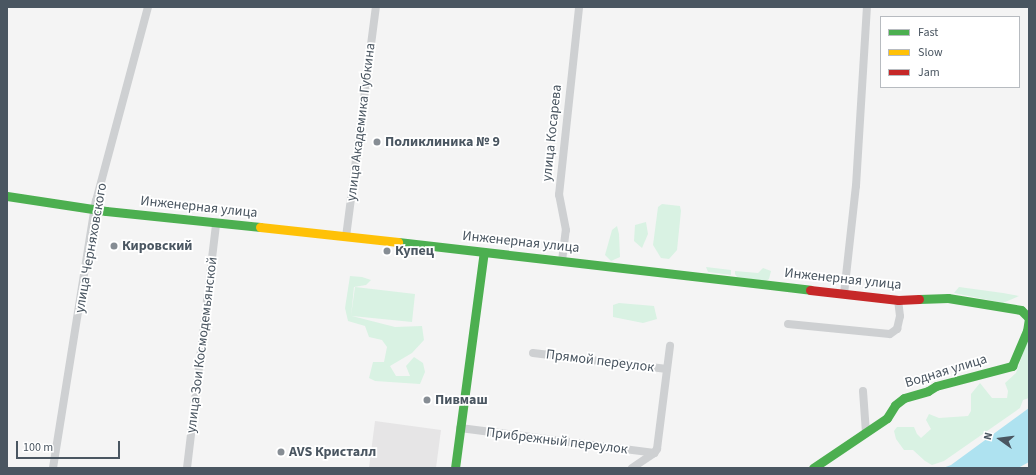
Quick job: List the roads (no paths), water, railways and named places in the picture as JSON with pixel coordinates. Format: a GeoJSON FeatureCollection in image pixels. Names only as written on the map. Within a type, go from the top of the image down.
{"type":"FeatureCollection","features":[{"type":"Feature","properties":{"kind":"street","name":"улица Черняховского"},"geometry":{"type":"LineString","coordinates":[[53,468],[78,324],[95,209],[148,7]]}},
{"type":"Feature","properties":{"kind":"street","name":"улица Академика Губкина"},"geometry":{"type":"LineString","coordinates":[[346,237],[376,7]]}},
{"type":"Feature","properties":{"kind":"street","name":"улица Косарева"},"geometry":{"type":"LineString","coordinates":[[562,261],[566,230],[559,195],[579,7]]}},
{"type":"Feature","properties":{"kind":"street"},"geometry":{"type":"LineString","coordinates":[[844,294],[856,186],[867,7]]}},
{"type":"Feature","properties":{"kind":"street","name":"Инженерная улица"},"geometry":{"type":"LineString","coordinates":[[7,196],[95,209],[898,300],[948,298],[1021,310],[1029,318]]}},
{"type":"Feature","properties":{"kind":"street","name":"улица Зои Космодемьянской"},"geometry":{"type":"LineString","coordinates":[[187,468],[216,223]]}},
{"type":"Feature","properties":{"kind":"street"},"geometry":{"type":"LineString","coordinates":[[455,468],[484,252]]}},
{"type":"Feature","properties":{"kind":"street"},"geometry":{"type":"LineString","coordinates":[[788,324],[890,334],[897,329],[900,316],[898,300]]}},
{"type":"Feature","properties":{"kind":"street","name":"Водная улица"},"geometry":{"type":"LineString","coordinates":[[813,468],[888,418],[895,404],[904,398],[928,391],[936,386],[1012,366],[1027,331],[1029,318]]}},
{"type":"Feature","properties":{"kind":"street"},"geometry":{"type":"LineString","coordinates":[[632,468],[654,453],[657,449],[670,346]]}},
{"type":"Feature","properties":{"kind":"street","name":"Прямой переулок"},"geometry":{"type":"LineString","coordinates":[[533,353],[667,370]]}},
{"type":"Feature","properties":{"kind":"street"},"geometry":{"type":"LineString","coordinates":[[863,391],[866,433]]}},
{"type":"Feature","properties":{"kind":"street","name":"Прибрежный переулок"},"geometry":{"type":"LineString","coordinates":[[460,428],[654,453]]}},
{"type":"Feature","properties":{"kind":"water"},"geometry":{"type":"Polygon","coordinates":[[[1029,408],[1029,462],[1018,468],[943,468],[951,465],[1029,408]]]}},
{"type":"Feature","properties":{"kind":"place","name":"Поликлиника № 9"},"geometry":{"type":"Point","coordinates":[377,142]}},
{"type":"Feature","properties":{"kind":"place","name":"Кировский"},"geometry":{"type":"Point","coordinates":[114,246]}},
{"type":"Feature","properties":{"kind":"place","name":"Купец"},"geometry":{"type":"Point","coordinates":[387,251]}},
{"type":"Feature","properties":{"kind":"place","name":"Пивмаш"},"geometry":{"type":"Point","coordinates":[427,400]}},
{"type":"Feature","properties":{"kind":"place","name":"AVS Кристалл"},"geometry":{"type":"Point","coordinates":[281,452]}}]}
